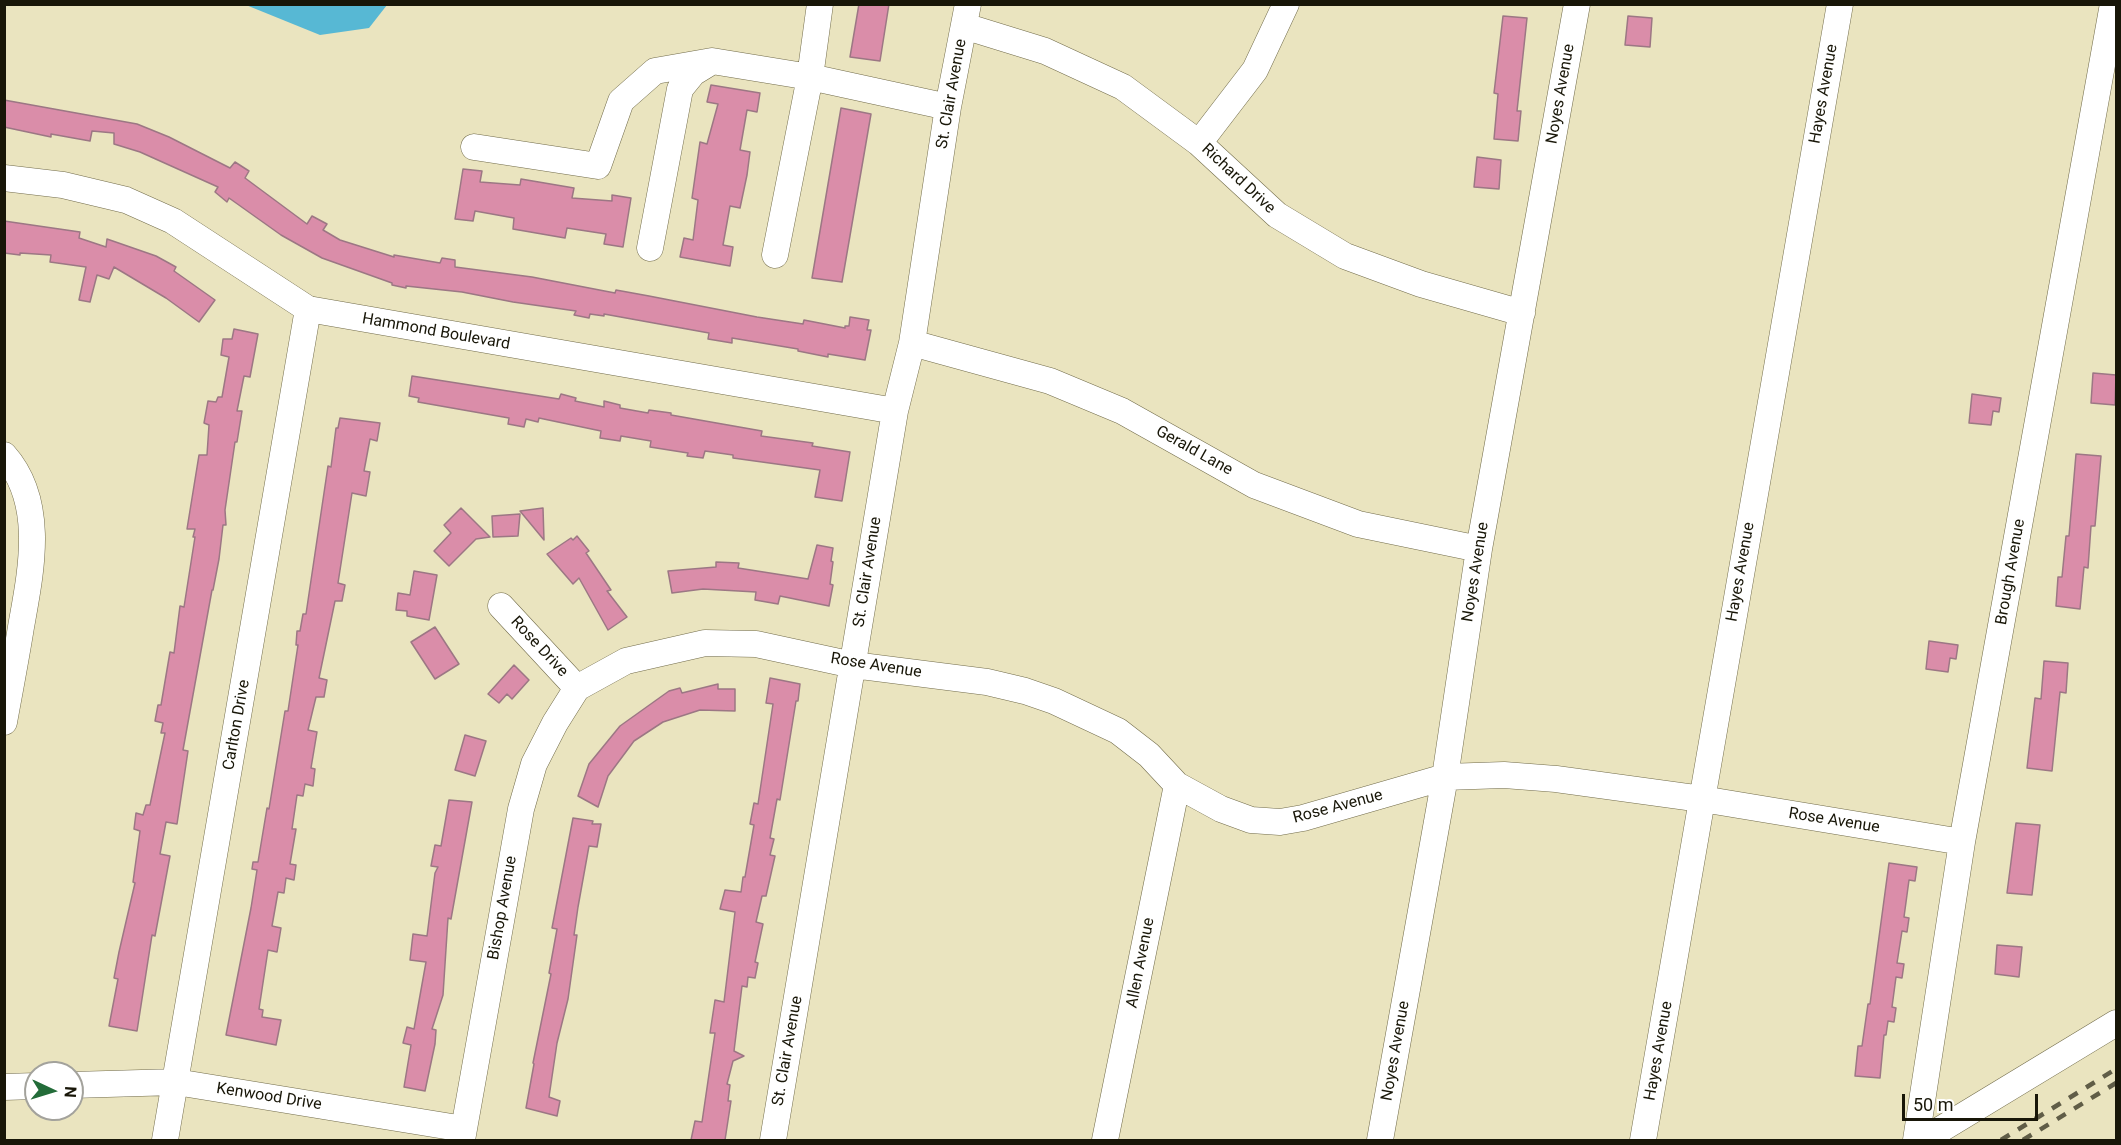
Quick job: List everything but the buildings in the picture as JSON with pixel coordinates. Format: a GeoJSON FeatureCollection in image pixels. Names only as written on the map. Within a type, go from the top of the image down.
{"type":"FeatureCollection","features":[{"type":"Feature","properties":{"kind":"street"},"geometry":{"type":"LineString","coordinates":[[775,255],[810,77],[820,4]]}},
{"type":"Feature","properties":{"kind":"street"},"geometry":{"type":"LineString","coordinates":[[1199,143],[1255,70],[1286,4]]}},
{"type":"Feature","properties":{"kind":"street","name":"Noyes Avenue"},"geometry":{"type":"LineString","coordinates":[[1380,1140],[1445,777],[1479,549],[1577,4]]}},
{"type":"Feature","properties":{"kind":"street","name":"Hayes Avenue"},"geometry":{"type":"LineString","coordinates":[[1643,1140],[1840,4]]}},
{"type":"Feature","properties":{"kind":"street","name":"Brough Avenue"},"geometry":{"type":"LineString","coordinates":[[1916,1140],[1962,842],[2113,4]]}},
{"type":"Feature","properties":{"kind":"street","name":"Richard Drive"},"geometry":{"type":"LineString","coordinates":[[966,15],[1123,87],[1199,143],[1277,215],[1345,256],[1421,284],[1522,313]]}},
{"type":"Feature","properties":{"kind":"street","name":"St. Clair Avenue"},"geometry":{"type":"LineString","coordinates":[[773,1140],[895,411],[912,343],[948,107],[966,15]]}},
{"type":"Feature","properties":{"kind":"street"},"geometry":{"type":"LineString","coordinates":[[650,248],[680,88],[693,74],[712,61]]}},
{"type":"Feature","properties":{"kind":"street"},"geometry":{"type":"LineString","coordinates":[[474,147],[598,166],[621,101],[655,71],[712,61],[810,77],[948,107]]}},
{"type":"Feature","properties":{"kind":"street","name":"Hammond Boulevard"},"geometry":{"type":"LineString","coordinates":[[4,178],[63,185],[126,200],[173,221],[308,309],[895,411]]}},
{"type":"Feature","properties":{"kind":"street","name":"Carlton Drive"},"geometry":{"type":"LineString","coordinates":[[165,1140],[308,309]]}},
{"type":"Feature","properties":{"kind":"street","name":"Gerald Lane"},"geometry":{"type":"LineString","coordinates":[[912,343],[1050,381],[1122,411],[1254,485],[1358,524],[1479,549]]}},
{"type":"Feature","properties":{"kind":"street"},"geometry":{"type":"LineString","coordinates":[[4,455],[24,486],[33,531],[33,561],[4,722]]}},
{"type":"Feature","properties":{"kind":"street","name":"Rose Drive"},"geometry":{"type":"LineString","coordinates":[[501,606],[578,688]]}},
{"type":"Feature","properties":{"kind":"street","name":"Rose Avenue"},"geometry":{"type":"LineString","coordinates":[[578,688],[626,661],[705,643],[756,644],[853,665],[987,682],[1054,701],[1118,731],[1149,755],[1177,785],[1231,813],[1251,820],[1280,822],[1303,818],[1445,777],[1504,775],[1556,779],[1702,799],[1962,842]]}},
{"type":"Feature","properties":{"kind":"street","name":"Bishop Avenue"},"geometry":{"type":"LineString","coordinates":[[463,1135],[521,809],[534,764],[555,723],[578,688]]}},
{"type":"Feature","properties":{"kind":"street","name":"Allen Avenue"},"geometry":{"type":"LineString","coordinates":[[1105,1140],[1177,785]]}},
{"type":"Feature","properties":{"kind":"street"},"geometry":{"type":"LineString","coordinates":[[1923,1140],[2116,1023]]}},
{"type":"Feature","properties":{"kind":"street","name":"Kenwood Drive"},"geometry":{"type":"LineString","coordinates":[[84,1085],[176,1082],[463,1135]]}},
{"type":"Feature","properties":{"kind":"street"},"geometry":{"type":"LineString","coordinates":[[4,1087],[24,1086]]}},
{"type":"Feature","properties":{"kind":"water"},"geometry":{"type":"Polygon","coordinates":[[[246,5],[387,5],[369,28],[320,35],[246,5]]]}},
{"type":"Feature","properties":{"kind":"railway"},"geometry":{"type":"LineString","coordinates":[[2001,1140],[2116,1069]]}},
{"type":"Feature","properties":{"kind":"railway"},"geometry":{"type":"LineString","coordinates":[[2023,1140],[2116,1083]]}}]}
